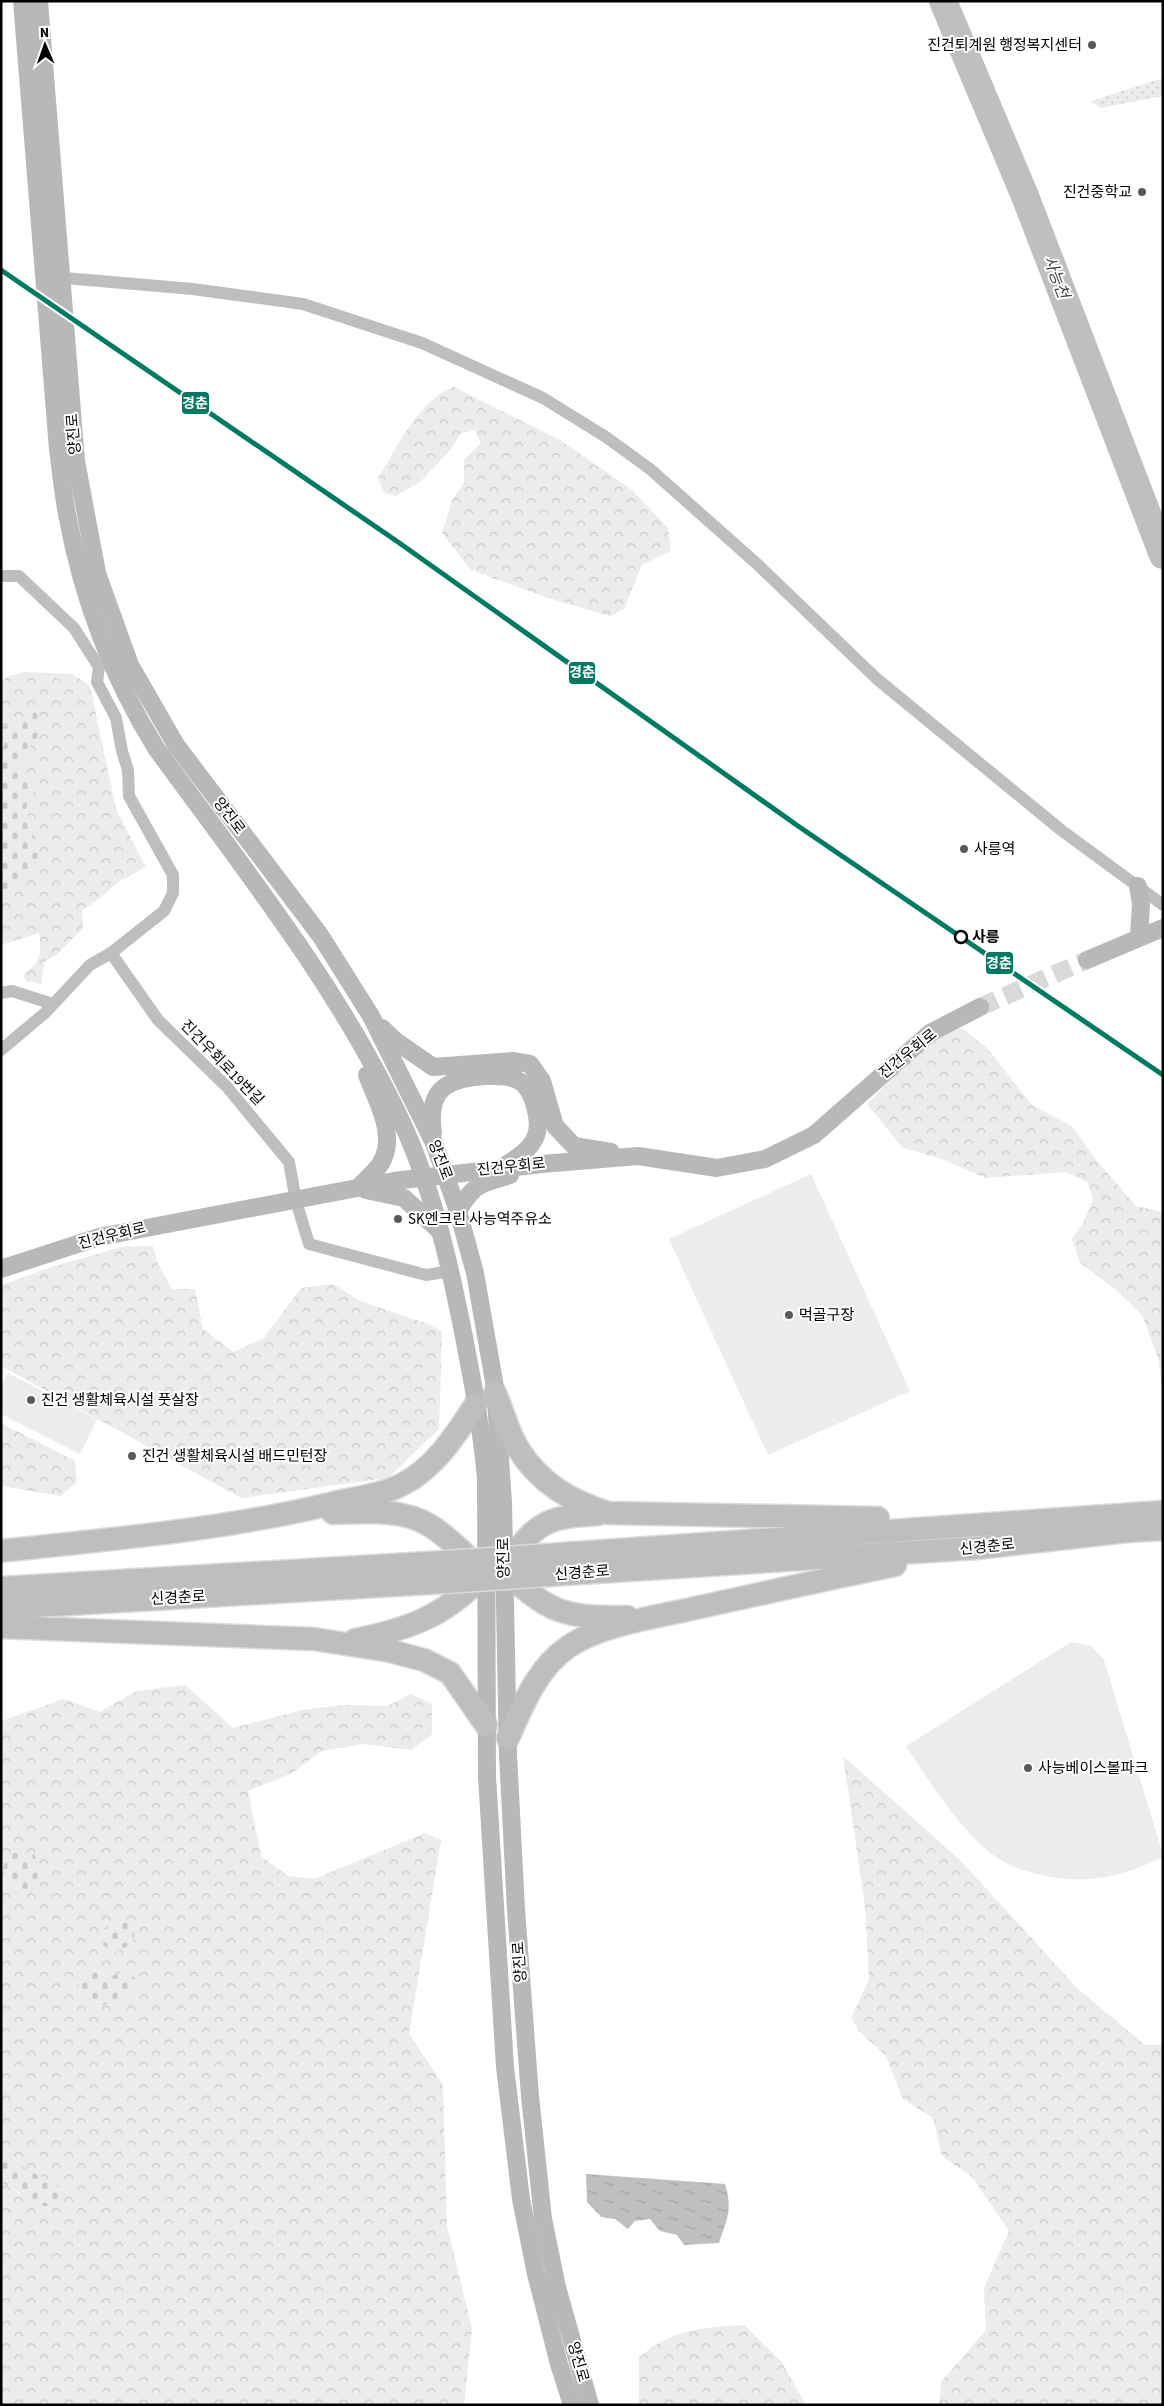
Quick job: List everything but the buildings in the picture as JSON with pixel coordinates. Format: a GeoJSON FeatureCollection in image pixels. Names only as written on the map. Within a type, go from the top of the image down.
{"type":"FeatureCollection","features":[{"type":"Feature","properties":{"kind":"highway"},"geometry":{"type":"LineString","coordinates":[[495,1393],[518,1449],[546,1484],[580,1504],[608,1513]]}},
{"type":"Feature","properties":{"kind":"highway"},"geometry":{"type":"LineString","coordinates":[[1,1551],[184,1530],[308,1509],[402,1485],[431,1464],[455,1436],[476,1404]]}},
{"type":"Feature","properties":{"kind":"highway"},"geometry":{"type":"LineString","coordinates":[[262,1517],[371,1512],[403,1515],[428,1524],[494,1572],[564,1612],[602,1617],[652,1618]]}},
{"type":"Feature","properties":{"kind":"highway","name":"신경춘로"},"geometry":{"type":"LineString","coordinates":[[548,1565],[973,1524],[1163,1512]]}},
{"type":"Feature","properties":{"kind":"highway"},"geometry":{"type":"LineString","coordinates":[[344,1642],[396,1632],[427,1619],[494,1572],[524,1538],[541,1525],[570,1516],[608,1513],[876,1517],[973,1524]]}},
{"type":"Feature","properties":{"kind":"highway","name":"신경춘로"},"geometry":{"type":"LineString","coordinates":[[1,1608],[548,1565],[977,1548],[1163,1529]]}},
{"type":"Feature","properties":{"kind":"highway"},"geometry":{"type":"LineString","coordinates":[[508,1738],[525,1700],[542,1672],[567,1647],[590,1635],[652,1618],[794,1586],[977,1548]]}},
{"type":"Feature","properties":{"kind":"highway","name":"신경춘로"},"geometry":{"type":"LineString","coordinates":[[1,1588],[445,1572]]}},
{"type":"Feature","properties":{"kind":"highway"},"geometry":{"type":"LineString","coordinates":[[1,1627],[314,1639],[390,1650],[424,1660],[450,1673],[486,1725]]}},
{"type":"Feature","properties":{"kind":"main road","name":"양진로"},"geometry":{"type":"LineString","coordinates":[[22,1],[76,461],[97,573],[130,665],[176,745],[320,935],[371,1016],[434,1143],[458,1211],[475,1273],[495,1393],[503,1502],[494,1572],[486,1725],[487,1777],[506,2068],[522,2199],[536,2274],[558,2364],[572,2405]]}},
{"type":"Feature","properties":{"kind":"main road","name":"양진로"},"geometry":{"type":"LineString","coordinates":[[39,1],[53,277],[58,449],[66,513],[82,581],[131,708],[156,748],[323,983],[365,1052],[397,1110],[424,1177],[451,1271],[476,1404],[486,1479],[508,1738],[516,1909],[530,2096],[543,2219],[558,2286],[590,2405]]}},
{"type":"Feature","properties":{"kind":"main road"},"geometry":{"type":"LineString","coordinates":[[1138,886],[1141,904],[1139,936]]}},
{"type":"Feature","properties":{"kind":"main road"},"geometry":{"type":"LineString","coordinates":[[1087,960],[1139,936],[1163,928]]}},
{"type":"Feature","properties":{"kind":"main road","name":"진건우회로"},"geometry":{"type":"LineString","coordinates":[[1,1269],[98,1237],[424,1177],[638,1156],[717,1168],[765,1159],[814,1135],[930,1033],[980,1007]]}},
{"type":"Feature","properties":{"kind":"main road"},"geometry":{"type":"LineString","coordinates":[[371,1016],[397,1042],[433,1067],[512,1061],[530,1064],[542,1081],[555,1126],[574,1146],[638,1156]]}},
{"type":"Feature","properties":{"kind":"main road"},"geometry":{"type":"LineString","coordinates":[[358,1188],[379,1166],[388,1147],[386,1126],[366,1072],[365,1052]]}},
{"type":"Feature","properties":{"kind":"main road"},"geometry":{"type":"LineString","coordinates":[[434,1143],[430,1113],[437,1094],[449,1083],[464,1078],[510,1077],[520,1081],[527,1087],[534,1103],[537,1117],[536,1138],[520,1156],[499,1169]]}},
{"type":"Feature","properties":{"kind":"main road"},"geometry":{"type":"LineString","coordinates":[[458,1211],[469,1193],[479,1185],[542,1164]]}},
{"type":"Feature","properties":{"kind":"main road"},"geometry":{"type":"LineString","coordinates":[[358,1188],[404,1198],[439,1230]]}},
{"type":"Feature","properties":{"kind":"street"},"geometry":{"type":"LineString","coordinates":[[53,277],[193,289],[303,304],[422,343],[543,398],[606,437],[650,470],[756,564],[877,679],[1062,830],[1163,906]]}},
{"type":"Feature","properties":{"kind":"street"},"geometry":{"type":"LineString","coordinates":[[1,576],[19,576],[72,626],[99,667],[97,682],[116,718],[122,751],[128,770],[129,796],[173,875],[173,892],[164,911],[110,953],[90,965],[54,1004],[1,1050]]}},
{"type":"Feature","properties":{"kind":"street"},"geometry":{"type":"LineString","coordinates":[[72,626],[96,621]]}},
{"type":"Feature","properties":{"kind":"street","name":"진건우회로19번길"},"geometry":{"type":"LineString","coordinates":[[110,953],[158,1020],[227,1087],[289,1162],[296,1201],[309,1244],[426,1275],[451,1271]]}},
{"type":"Feature","properties":{"kind":"street"},"geometry":{"type":"LineString","coordinates":[[1,993],[12,991],[54,1004]]}},
{"type":"Feature","properties":{"kind":"green space"},"geometry":{"type":"Polygon","coordinates":[[[1163,78],[1163,96],[1100,108],[1091,101],[1163,78]]]}},
{"type":"Feature","properties":{"kind":"green space"},"geometry":{"type":"Polygon","coordinates":[[[454,387],[560,440],[632,490],[668,528],[671,551],[642,565],[624,609],[610,616],[548,598],[471,570],[442,533],[453,498],[464,483],[464,460],[481,443],[475,430],[460,434],[451,449],[420,482],[396,496],[384,493],[378,478],[401,439],[419,413],[430,402],[441,393],[454,387]]]}},
{"type":"Feature","properties":{"kind":"green space"},"geometry":{"type":"Polygon","coordinates":[[[24,672],[73,674],[90,686],[116,809],[146,867],[118,882],[99,899],[82,910],[83,928],[55,956],[45,961],[41,984],[26,981],[23,975],[34,966],[39,957],[39,933],[1,945],[1,684],[6,677],[24,672]]]}},
{"type":"Feature","properties":{"kind":"green space"},"geometry":{"type":"Polygon","coordinates":[[[33,709],[41,723],[41,729],[24,757],[19,772],[35,788],[26,808],[39,854],[28,879],[2,891],[1,761],[5,741],[1,735],[1,729],[13,720],[29,717],[33,709]]]}},
{"type":"Feature","properties":{"kind":"green space"},"geometry":{"type":"Polygon","coordinates":[[[962,1028],[988,1049],[1032,1105],[1072,1126],[1097,1161],[1136,1206],[1163,1212],[1163,1395],[1158,1358],[1142,1315],[1114,1288],[1080,1263],[1072,1239],[1083,1223],[1093,1200],[1088,1182],[1066,1172],[986,1178],[942,1159],[903,1148],[867,1104],[932,1039],[962,1028]]]}},
{"type":"Feature","properties":{"kind":"green space","name":"먹골구장"},"geometry":{"type":"Polygon","coordinates":[[[811,1174],[910,1391],[768,1455],[669,1239],[811,1174]]]}},
{"type":"Feature","properties":{"kind":"green space"},"geometry":{"type":"Polygon","coordinates":[[[153,1246],[158,1264],[172,1289],[195,1289],[203,1329],[233,1352],[264,1338],[301,1288],[333,1284],[360,1301],[425,1323],[442,1331],[439,1429],[388,1478],[241,1498],[1,1366],[1,1285],[52,1267],[121,1247],[153,1246]]]}},
{"type":"Feature","properties":{"kind":"green space","name":"진건 생활체육시설 풋살장"},"geometry":{"type":"Polygon","coordinates":[[[8,1373],[97,1419],[80,1454],[1,1414],[1,1386],[8,1373]]]}},
{"type":"Feature","properties":{"kind":"green space"},"geometry":{"type":"Polygon","coordinates":[[[1,1423],[75,1461],[77,1482],[61,1496],[1,1486],[1,1423]]]}},
{"type":"Feature","properties":{"kind":"green space","name":"사능베이스볼파크"},"geometry":{"type":"Polygon","coordinates":[[[1071,1642],[1091,1646],[1104,1660],[1163,1855],[1163,1857],[1150,1863],[1112,1876],[1085,1879],[1057,1878],[1018,1868],[991,1854],[950,1810],[906,1746],[1071,1642]]]}},
{"type":"Feature","properties":{"kind":"green space"},"geometry":{"type":"Polygon","coordinates":[[[185,1685],[233,1728],[302,1710],[343,1705],[387,1706],[411,1694],[432,1704],[432,1734],[411,1750],[364,1744],[322,1751],[292,1773],[248,1791],[261,1856],[288,1876],[314,1879],[425,1833],[441,1840],[409,2034],[443,2084],[447,2226],[472,2329],[464,2405],[1,2405],[1,2182],[20,2194],[8,2158],[1,2158],[1,1721],[64,1699],[100,1712],[136,1691],[185,1685]],[[91,1968],[79,1991],[103,2005],[129,2001],[109,1977],[91,1968]]]}},
{"type":"Feature","properties":{"kind":"green space"},"geometry":{"type":"Polygon","coordinates":[[[843,1756],[960,1860],[1078,1989],[1145,2045],[1163,2045],[1163,2405],[939,2405],[941,2382],[986,2330],[984,2288],[1009,2231],[972,2177],[942,2156],[933,2118],[903,2099],[886,2056],[859,2031],[851,2018],[869,1980],[865,1907],[843,1756]]]}},
{"type":"Feature","properties":{"kind":"green space"},"geometry":{"type":"Polygon","coordinates":[[[10,1853],[34,1854],[44,1876],[32,1892],[12,1893],[3,1868],[10,1853]]]}},
{"type":"Feature","properties":{"kind":"green space"},"geometry":{"type":"Polygon","coordinates":[[[118,1918],[136,1928],[132,1944],[115,1952],[104,1946],[100,1932],[118,1918]]]}},
{"type":"Feature","properties":{"kind":"green space"},"geometry":{"type":"Polygon","coordinates":[[[91,1968],[109,1977],[127,1970],[140,1983],[129,2001],[103,2005],[79,1991],[77,1976],[91,1968]]]}},
{"type":"Feature","properties":{"kind":"green space"},"geometry":{"type":"Polygon","coordinates":[[[1,2158],[7,2158],[62,2189],[63,2206],[42,2206],[1,2182],[1,2158]]]}},
{"type":"Feature","properties":{"kind":"green space"},"geometry":{"type":"Polygon","coordinates":[[[744,2325],[781,2361],[806,2405],[639,2405],[639,2358],[651,2348],[675,2335],[688,2331],[744,2325]]]}},
{"type":"Feature","properties":{"kind":"water"},"geometry":{"type":"Polygon","coordinates":[[[586,2174],[725,2184],[729,2208],[727,2221],[719,2243],[684,2245],[677,2235],[660,2231],[650,2219],[635,2221],[628,2229],[615,2219],[601,2217],[587,2202],[586,2174]]]}},
{"type":"Feature","properties":{"kind":"waterway","name":"사능천"},"geometry":{"type":"LineString","coordinates":[[943,1],[1025,196],[1163,555]]}},
{"type":"Feature","properties":{"kind":"tunnel"},"geometry":{"type":"LineString","coordinates":[[980,1007],[1087,960]]}},
{"type":"Feature","properties":{"kind":"transit line","name":"경춘"},"geometry":{"type":"LineString","coordinates":[[1,270],[398,542],[798,826],[1163,1075]]}},
{"type":"Feature","properties":{"kind":"place","name":"진건퇴계원 행정복지센터"},"geometry":{"type":"Point","coordinates":[1092,45]}},
{"type":"Feature","properties":{"kind":"place","name":"진건중학교"},"geometry":{"type":"Point","coordinates":[1142,192]}},
{"type":"Feature","properties":{"kind":"place","name":"사릉역"},"geometry":{"type":"Point","coordinates":[964,849]}},
{"type":"Feature","properties":{"kind":"place","name":"사릉"},"geometry":{"type":"Point","coordinates":[961,937]}},
{"type":"Feature","properties":{"kind":"place","name":"SK엔크린 사능역주유소"},"geometry":{"type":"Point","coordinates":[398,1219]}},
{"type":"Feature","properties":{"kind":"place","name":"먹골구장"},"geometry":{"type":"Point","coordinates":[789,1315]}},
{"type":"Feature","properties":{"kind":"place","name":"진건 생활체육시설 풋살장"},"geometry":{"type":"Point","coordinates":[31,1400]}},
{"type":"Feature","properties":{"kind":"place","name":"진건 생활체육시설 배드민턴장"},"geometry":{"type":"Point","coordinates":[132,1456]}},
{"type":"Feature","properties":{"kind":"place","name":"사능베이스볼파크"},"geometry":{"type":"Point","coordinates":[1028,1768]}}]}
